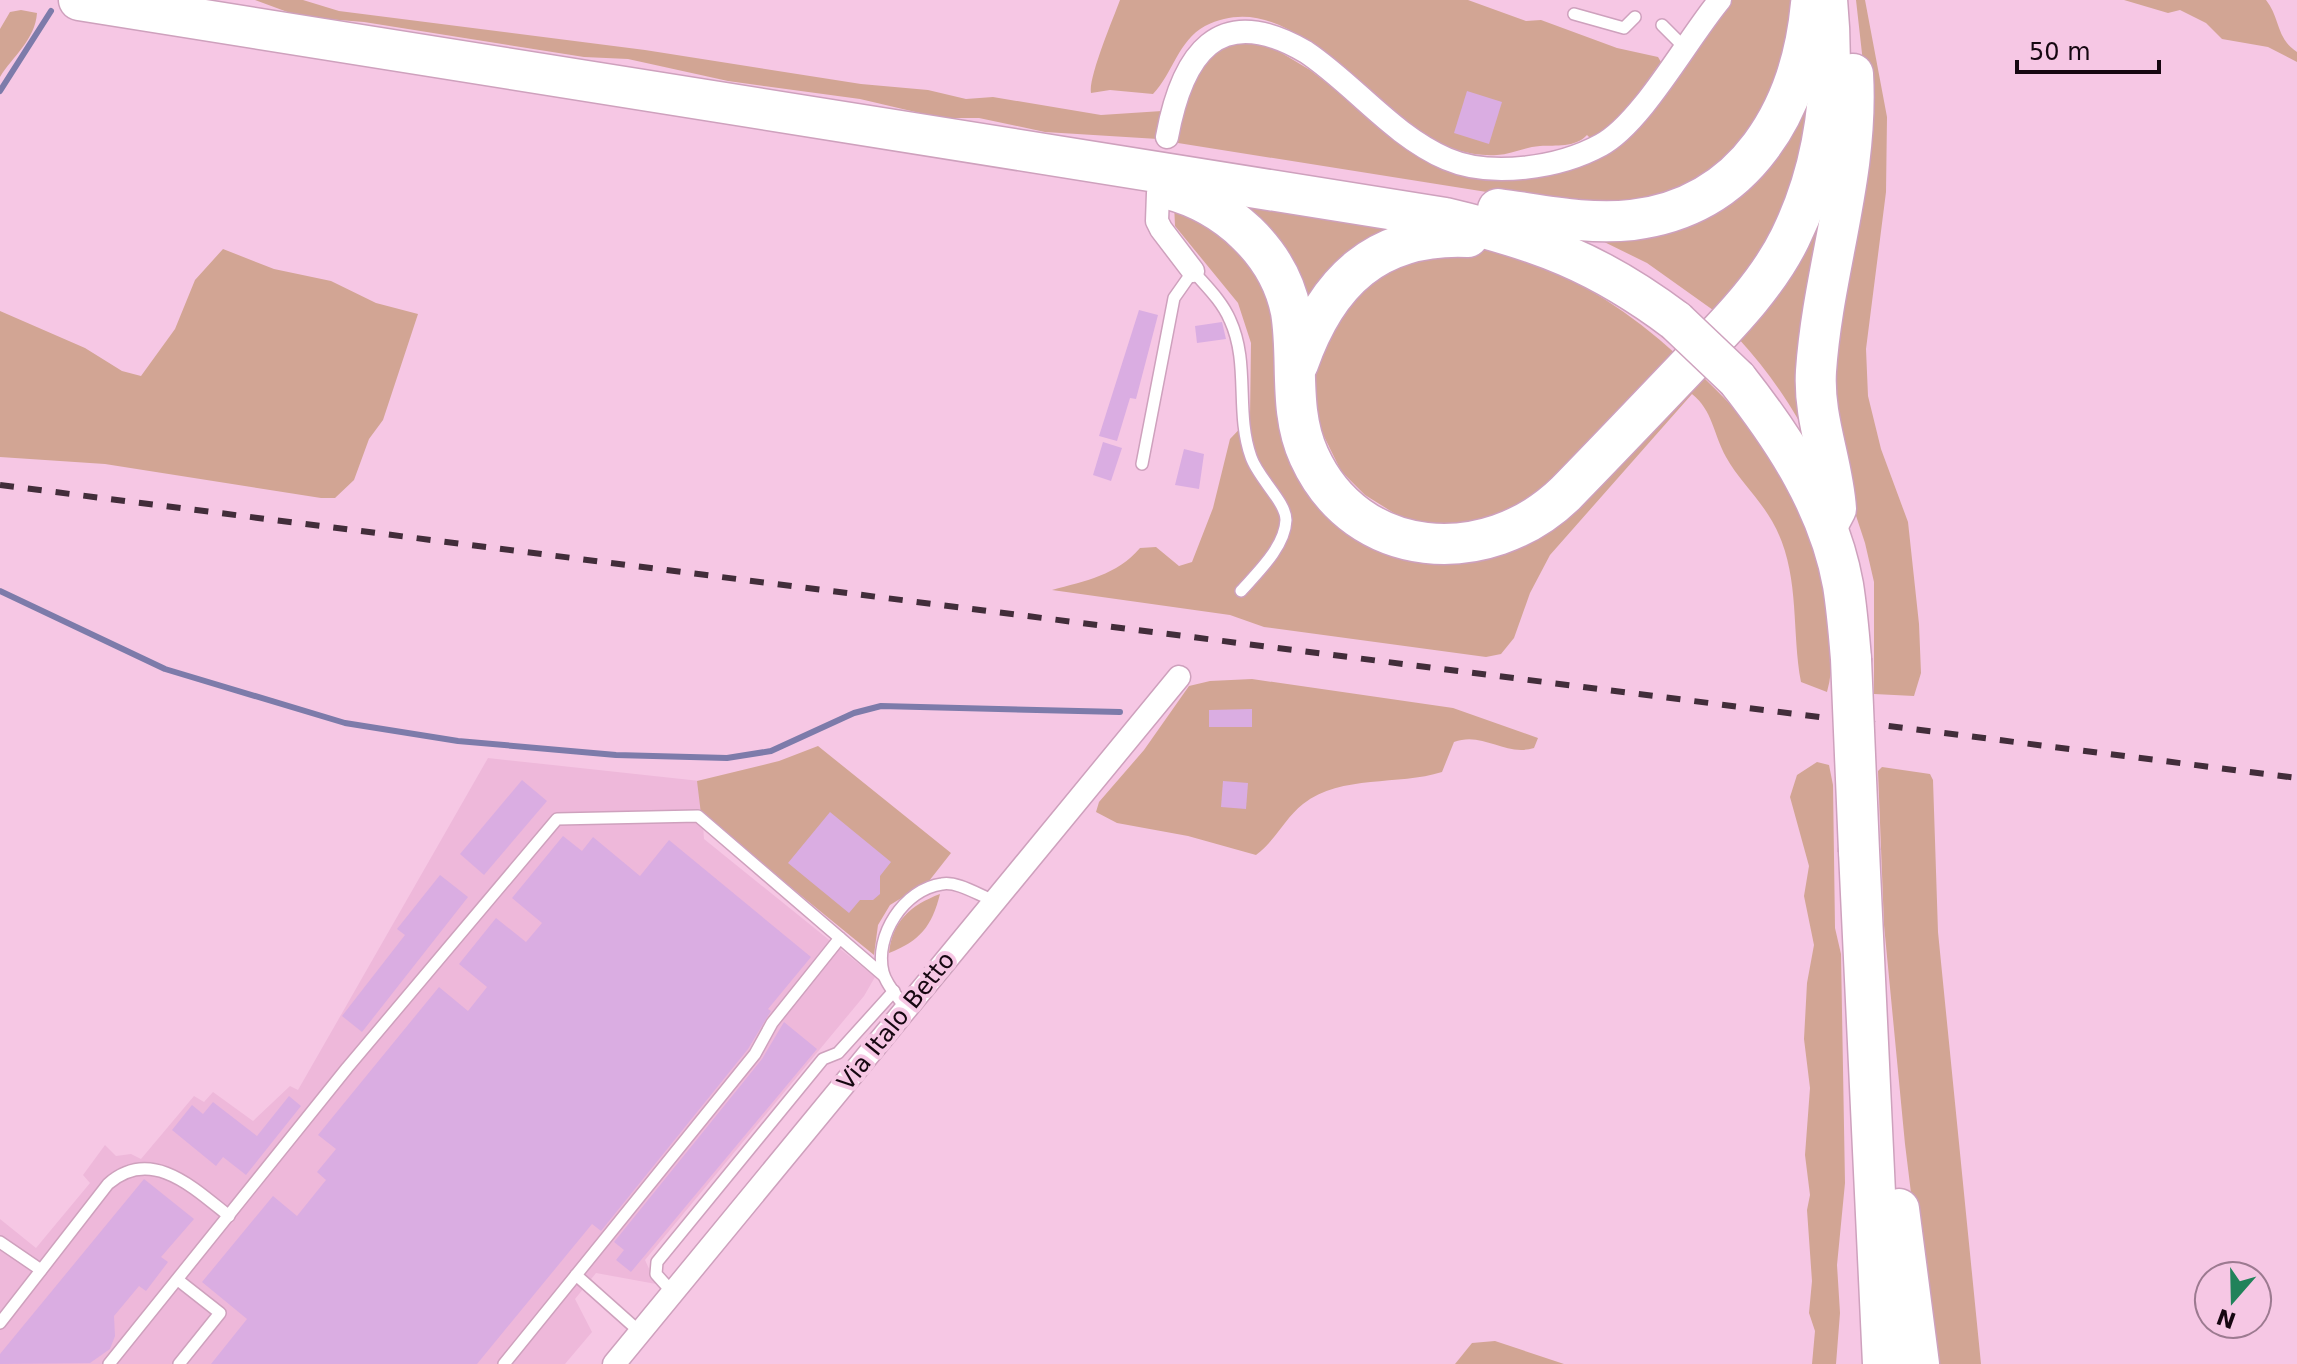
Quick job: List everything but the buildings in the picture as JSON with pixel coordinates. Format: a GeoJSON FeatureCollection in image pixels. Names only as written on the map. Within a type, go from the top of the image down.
{"type":"FeatureCollection","features":[{"type":"Feature","properties":{"kind":"highway"},"geometry":{"type":"LineString","coordinates":[[80,0],[1392,209],[1508,233],[1544,244],[1606,273],[1676,321],[1737,379],[1765,415],[1805,478],[1827,526],[1843,585],[1851,659],[1883,1364]]}},
{"type":"Feature","properties":{"kind":"highway"},"geometry":{"type":"LineString","coordinates":[[1392,209],[1423,199],[1564,219],[1633,220],[1678,207],[1714,191],[1761,148],[1783,115],[1804,51],[1811,0]]}},
{"type":"Feature","properties":{"kind":"highway"},"geometry":{"type":"LineString","coordinates":[[1090,162],[1114,180],[1173,190],[1206,203],[1251,236],[1279,279],[1290,310],[1300,429],[1310,458],[1331,490],[1355,513],[1405,539],[1443,546],[1495,539],[1541,515],[1565,494],[1737,314],[1767,278],[1790,238],[1812,185],[1828,112],[1831,67],[1827,0]]}},
{"type":"Feature","properties":{"kind":"highway"},"geometry":{"type":"LineString","coordinates":[[1827,526],[1836,509],[1818,419],[1816,370],[1851,166],[1854,112],[1852,55],[1842,0]]}},
{"type":"Feature","properties":{"kind":"highway"},"geometry":{"type":"LineString","coordinates":[[1295,374],[1317,320],[1336,289],[1353,271],[1384,250],[1408,242],[1446,236],[1473,238],[1508,246],[1578,271],[1606,273]]}},
{"type":"Feature","properties":{"kind":"highway"},"geometry":{"type":"LineString","coordinates":[[1856,1364],[1859,1171],[1872,1140]]}},
{"type":"Feature","properties":{"kind":"highway"},"geometry":{"type":"LineString","coordinates":[[1872,1140],[1893,1156],[1919,1364]]}},
{"type":"Feature","properties":{"kind":"street"},"geometry":{"type":"LineString","coordinates":[[1167,137],[1181,77],[1193,55],[1207,41],[1226,31],[1250,29],[1275,35],[1306,52],[1429,150],[1469,166],[1546,164],[1601,145],[1625,126],[1720,0]]}},
{"type":"Feature","properties":{"kind":"street"},"geometry":{"type":"LineString","coordinates":[[1158,193],[1157,221],[1193,271]]}},
{"type":"Feature","properties":{"kind":"street","name":"Via Italo Betto"},"geometry":{"type":"LineString","coordinates":[[614,1364],[673,1293],[900,1000],[995,901],[1179,677]]}},
{"type":"Feature","properties":{"kind":"lane"},"geometry":{"type":"LineString","coordinates":[[1574,14],[1624,28],[1635,17]]}},
{"type":"Feature","properties":{"kind":"lane"},"geometry":{"type":"LineString","coordinates":[[1662,25],[1684,47]]}},
{"type":"Feature","properties":{"kind":"lane"},"geometry":{"type":"LineString","coordinates":[[1142,464],[1174,298],[1193,271],[1230,320],[1240,353],[1242,428],[1247,448],[1255,469],[1283,506],[1286,518],[1284,530],[1273,552],[1241,591]]}},
{"type":"Feature","properties":{"kind":"lane"},"geometry":{"type":"LineString","coordinates":[[109,1364],[347,1068],[557,819],[698,816],[883,975],[900,1000],[838,1053],[823,1059],[657,1262],[656,1274],[673,1293]]}},
{"type":"Feature","properties":{"kind":"lane"},"geometry":{"type":"LineString","coordinates":[[883,975],[881,956],[889,924],[899,910],[921,891],[944,883],[995,901]]}},
{"type":"Feature","properties":{"kind":"lane"},"geometry":{"type":"LineString","coordinates":[[504,1364],[755,1054],[772,1023],[840,938]]}},
{"type":"Feature","properties":{"kind":"lane"},"geometry":{"type":"LineString","coordinates":[[0,1323],[108,1184],[124,1170],[154,1168],[188,1184],[229,1216]]}},
{"type":"Feature","properties":{"kind":"lane"},"geometry":{"type":"LineString","coordinates":[[0,1242],[41,1270]]}},
{"type":"Feature","properties":{"kind":"lane"},"geometry":{"type":"LineString","coordinates":[[576,1275],[640,1332]]}},
{"type":"Feature","properties":{"kind":"lane"},"geometry":{"type":"LineString","coordinates":[[178,1280],[220,1313],[179,1364]]}},
{"type":"Feature","properties":{"kind":"shaded area"},"geometry":{"type":"Polygon","coordinates":[[[255,0],[303,0],[339,11],[645,50],[861,84],[928,90],[966,99],[993,97],[1101,115],[1162,111],[1158,139],[1045,132],[979,118],[941,118],[860,99],[728,81],[628,59],[584,57],[364,22],[301,17],[255,0]]]}},
{"type":"Feature","properties":{"kind":"shaded area"},"geometry":{"type":"Polygon","coordinates":[[[1120,0],[1468,0],[1526,21],[1541,20],[1617,48],[1658,57],[1661,62],[1622,117],[1602,134],[1590,138],[1587,135],[1565,145],[1534,147],[1497,155],[1478,154],[1445,145],[1414,128],[1309,43],[1277,24],[1260,19],[1224,19],[1196,32],[1153,94],[1110,90],[1091,93],[1097,62],[1120,0]]]}},
{"type":"Feature","properties":{"kind":"shaded area"},"geometry":{"type":"Polygon","coordinates":[[[1731,0],[1797,0],[1783,93],[1710,180],[1633,205],[1556,203],[1178,143],[1176,139],[1190,85],[1217,49],[1246,41],[1270,46],[1310,70],[1430,163],[1464,173],[1570,167],[1597,159],[1630,133],[1731,0]]]}},
{"type":"Feature","properties":{"kind":"shaded area"},"geometry":{"type":"Polygon","coordinates":[[[1856,0],[1865,0],[1887,117],[1886,192],[1866,349],[1868,396],[1881,449],[1908,522],[1921,673],[1914,696],[1874,694],[1874,582],[1865,543],[1828,431],[1866,89],[1856,0]]]}},
{"type":"Feature","properties":{"kind":"shaded area"},"geometry":{"type":"Polygon","coordinates":[[[2124,0],[2266,0],[2285,41],[2297,52],[2297,62],[2268,47],[2222,39],[2206,23],[2180,10],[2168,13],[2124,0]]]}},
{"type":"Feature","properties":{"kind":"shaded area"},"geometry":{"type":"Polygon","coordinates":[[[21,10],[37,13],[35,23],[28,40],[0,77],[0,29],[10,12],[21,10]]]}},
{"type":"Feature","properties":{"kind":"shaded area"},"geometry":{"type":"Polygon","coordinates":[[[1813,65],[1802,159],[1769,247],[1720,315],[1647,263],[1588,234],[1671,224],[1813,65]]]}},
{"type":"Feature","properties":{"kind":"shaded area"},"geometry":{"type":"Polygon","coordinates":[[[1831,173],[1816,453],[1782,393],[1738,338],[1831,173]]]}},
{"type":"Feature","properties":{"kind":"shaded area"},"geometry":{"type":"Polygon","coordinates":[[[1174,203],[1230,229],[1264,279],[1304,474],[1461,558],[1702,376],[1772,455],[1803,511],[1823,576],[1829,613],[1832,663],[1827,692],[1801,682],[1794,600],[1781,540],[1767,513],[1731,465],[1709,415],[1692,394],[1550,555],[1530,593],[1514,638],[1501,654],[1486,657],[1264,627],[1230,615],[1052,590],[1111,571],[1140,548],[1156,547],[1179,566],[1192,562],[1213,508],[1230,439],[1250,418],[1251,343],[1238,303],[1175,226],[1174,203]]]}},
{"type":"Feature","properties":{"kind":"shaded area"},"geometry":{"type":"Polygon","coordinates":[[[1241,206],[1400,223],[1370,238],[1306,304],[1241,206]]]}},
{"type":"Feature","properties":{"kind":"shaded area"},"geometry":{"type":"Polygon","coordinates":[[[1458,244],[1520,259],[1576,283],[1628,315],[1677,355],[1513,518],[1427,526],[1397,515],[1365,495],[1341,471],[1314,416],[1310,383],[1351,287],[1458,244]]]}},
{"type":"Feature","properties":{"kind":"shaded area"},"geometry":{"type":"Polygon","coordinates":[[[223,249],[274,269],[331,281],[376,303],[418,314],[383,420],[369,439],[354,480],[335,498],[105,464],[0,457],[0,311],[85,348],[122,371],[141,376],[175,329],[195,280],[223,249]]]}},
{"type":"Feature","properties":{"kind":"shaded area"},"geometry":{"type":"Polygon","coordinates":[[[1252,679],[1453,708],[1538,738],[1534,748],[1523,750],[1465,739],[1454,742],[1442,772],[1353,784],[1318,795],[1303,804],[1256,855],[1188,836],[1117,823],[1096,812],[1099,802],[1144,750],[1189,686],[1210,681],[1252,679]]]}},
{"type":"Feature","properties":{"kind":"shaded area"},"geometry":{"type":"Polygon","coordinates":[[[818,746],[951,853],[929,881],[890,905],[878,925],[874,955],[701,814],[697,781],[779,761],[818,746]]]}},
{"type":"Feature","properties":{"kind":"shaded area"},"geometry":{"type":"Polygon","coordinates":[[[488,758],[700,781],[704,839],[875,977],[864,996],[645,1260],[656,1284],[596,1273],[575,1299],[592,1332],[565,1364],[0,1364],[0,1219],[36,1248],[90,1183],[83,1175],[105,1145],[116,1156],[131,1154],[141,1159],[194,1096],[204,1102],[213,1092],[253,1121],[290,1086],[298,1090],[488,758]]]}},
{"type":"Feature","properties":{"kind":"shaded area"},"geometry":{"type":"Polygon","coordinates":[[[1817,762],[1829,765],[1833,785],[1835,928],[1841,954],[1845,1183],[1837,1265],[1840,1313],[1836,1364],[1812,1364],[1815,1331],[1809,1313],[1812,1281],[1807,1210],[1810,1195],[1805,1155],[1810,1088],[1804,1039],[1807,983],[1814,945],[1804,896],[1809,866],[1790,797],[1797,775],[1817,762]]]}},
{"type":"Feature","properties":{"kind":"shaded area"},"geometry":{"type":"Polygon","coordinates":[[[1882,767],[1930,774],[1933,780],[1938,932],[1981,1364],[1932,1364],[1905,1144],[1884,925],[1878,771],[1882,767]]]}},
{"type":"Feature","properties":{"kind":"shaded area"},"geometry":{"type":"Polygon","coordinates":[[[940,894],[929,924],[923,931],[909,943],[889,953],[894,932],[905,916],[920,903],[940,894]]]}},
{"type":"Feature","properties":{"kind":"shaded area"},"geometry":{"type":"Polygon","coordinates":[[[1495,1341],[1564,1364],[1455,1364],[1472,1343],[1495,1341]]]}},
{"type":"Feature","properties":{"kind":"waterway"},"geometry":{"type":"LineString","coordinates":[[0,91],[51,11]]}},
{"type":"Feature","properties":{"kind":"waterway"},"geometry":{"type":"LineString","coordinates":[[0,591],[165,669],[345,723],[458,741],[616,755],[727,758],[771,751],[854,713],[881,706],[1120,712]]}},
{"type":"Feature","properties":{"kind":"railway"},"geometry":{"type":"LineString","coordinates":[[0,485],[2297,778]]}}]}
